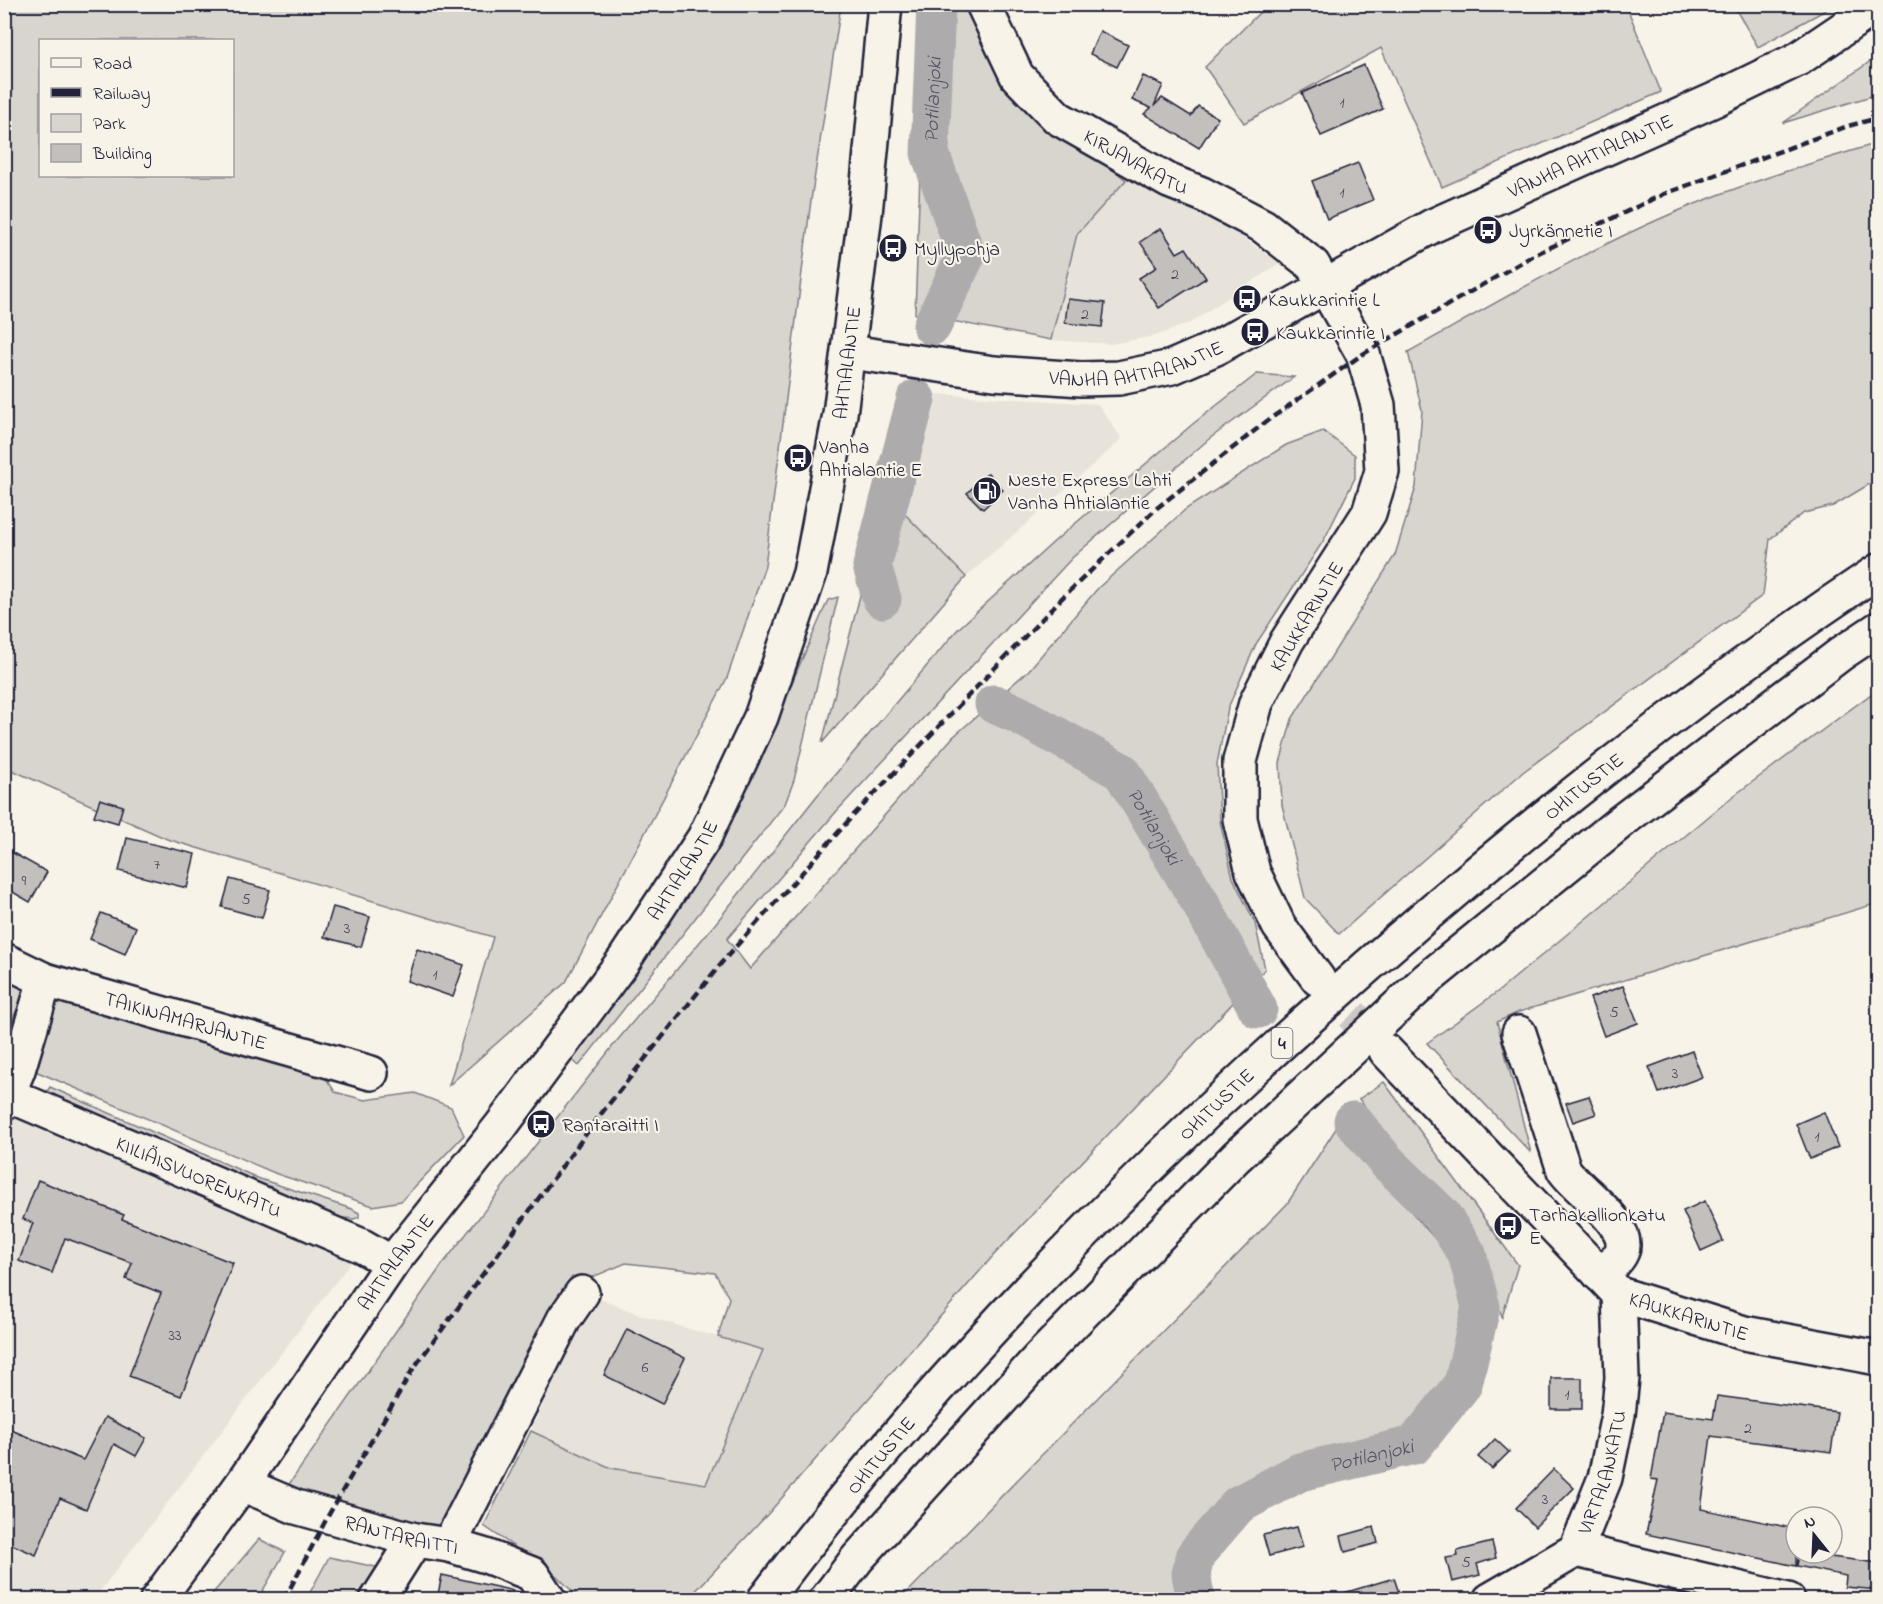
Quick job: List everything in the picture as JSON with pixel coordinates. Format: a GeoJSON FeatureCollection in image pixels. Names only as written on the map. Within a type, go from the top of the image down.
{"type":"FeatureCollection","features":[{"type":"Feature","properties":{"kind":"main road","name":"AHTIALANTIE"},"geometry":{"type":"LineString","coordinates":[[157,1599],[242,1484],[392,1263],[501,1126],[624,960],[704,838],[762,717],[810,573],[850,352],[885,4]]}},
{"type":"Feature","properties":{"kind":"main road","name":"KIRJAVAKATU"},"geometry":{"type":"LineString","coordinates":[[983,4],[1017,76],[1058,118],[1169,181],[1202,194],[1263,226],[1313,265],[1324,285]]}},
{"type":"Feature","properties":{"kind":"main road","name":"VANHA AHTIALANTIE"},"geometry":{"type":"LineString","coordinates":[[850,352],[994,373],[1082,379],[1119,378],[1172,367],[1209,351],[1432,226],[1714,100],[1798,59],[1878,5]]}},
{"type":"Feature","properties":{"kind":"main road","name":"KAUKKARINTIE"},"geometry":{"type":"LineString","coordinates":[[1318,979],[1279,926],[1253,873],[1240,819],[1240,761],[1256,703],[1287,641],[1369,513],[1382,471],[1378,405],[1363,354],[1324,285]]}},
{"type":"Feature","properties":{"kind":"main road","name":"OHITUSTIE"},"geometry":{"type":"LineString","coordinates":[[764,1599],[819,1526],[1001,1316],[1204,1113],[1404,932],[1588,779],[1810,616],[1878,571]]}},
{"type":"Feature","properties":{"kind":"main road"},"geometry":{"type":"LineString","coordinates":[[826,1599],[857,1559],[1039,1358],[1236,1157],[1426,980],[1623,820],[1842,653],[1878,629]]}},
{"type":"Feature","properties":{"kind":"main road","name":"TAIKINAMARJANTIE"},"geometry":{"type":"LineString","coordinates":[[4,960],[45,980],[371,1073]]}},
{"type":"Feature","properties":{"kind":"main road"},"geometry":{"type":"LineString","coordinates":[[6,1097],[45,980]]}},
{"type":"Feature","properties":{"kind":"main road"},"geometry":{"type":"LineString","coordinates":[[1519,1033],[1564,1170],[1571,1181],[1604,1210],[1623,1241],[1610,1285]]}},
{"type":"Feature","properties":{"kind":"main road","name":"KAUKKARINTIE"},"geometry":{"type":"LineString","coordinates":[[1386,1051],[1610,1285],[1744,1333],[1878,1358]]}},
{"type":"Feature","properties":{"kind":"main road","name":"KIILIÄISVUORENKATU"},"geometry":{"type":"LineString","coordinates":[[6,1097],[362,1246],[392,1263]]}},
{"type":"Feature","properties":{"kind":"main road","name":"VIRTALANKATU"},"geometry":{"type":"LineString","coordinates":[[1490,1599],[1576,1550],[1605,1478],[1618,1415],[1622,1378],[1610,1285]]}},
{"type":"Feature","properties":{"kind":"main road"},"geometry":{"type":"LineString","coordinates":[[448,1545],[564,1319],[582,1293]]}},
{"type":"Feature","properties":{"kind":"main road","name":"RANTARAITTI"},"geometry":{"type":"LineString","coordinates":[[242,1484],[296,1508],[415,1540],[448,1545],[532,1574],[549,1599]]}},
{"type":"Feature","properties":{"kind":"main road"},"geometry":{"type":"LineString","coordinates":[[377,1599],[415,1540]]}},
{"type":"Feature","properties":{"kind":"main road"},"geometry":{"type":"LineString","coordinates":[[1576,1550],[1788,1599]]}},
{"type":"Feature","properties":{"kind":"shaded area"},"geometry":{"type":"Polygon","coordinates":[[[1126,180],[1205,212],[1280,263],[1190,323],[1155,336],[1111,344],[1051,340],[1077,234],[1126,180]]]}},
{"type":"Feature","properties":{"kind":"shaded area"},"geometry":{"type":"Polygon","coordinates":[[[922,393],[1098,404],[1122,439],[966,577],[894,502],[922,393]]]}},
{"type":"Feature","properties":{"kind":"shaded area"},"geometry":{"type":"Polygon","coordinates":[[[4,1112],[351,1262],[94,1599],[5,1599],[4,1112]]]}},
{"type":"Feature","properties":{"kind":"shaded area"},"geometry":{"type":"Polygon","coordinates":[[[600,1299],[641,1315],[763,1350],[706,1484],[611,1468],[531,1431],[584,1313],[600,1299]],[[627,1329],[604,1375],[662,1403],[685,1358],[627,1329]]]}},
{"type":"Feature","properties":{"kind":"green space"},"geometry":{"type":"Polygon","coordinates":[[[4,5],[841,5],[811,200],[765,566],[727,678],[566,982],[449,1085],[493,937],[167,839],[5,767],[4,5]]]}},
{"type":"Feature","properties":{"kind":"green space"},"geometry":{"type":"Polygon","coordinates":[[[926,5],[967,5],[980,38],[1010,86],[1126,180],[1077,234],[1051,340],[915,314],[926,5]]]}},
{"type":"Feature","properties":{"kind":"green space"},"geometry":{"type":"Polygon","coordinates":[[[1267,5],[1626,5],[1661,92],[1442,187],[1381,48],[1244,123],[1205,67],[1267,5]]]}},
{"type":"Feature","properties":{"kind":"green space"},"geometry":{"type":"Polygon","coordinates":[[[1733,5],[1835,5],[1758,47],[1733,5]]]}},
{"type":"Feature","properties":{"kind":"green space"},"geometry":{"type":"Polygon","coordinates":[[[1878,56],[1878,94],[1783,123],[1878,56]]]}},
{"type":"Feature","properties":{"kind":"green space"},"geometry":{"type":"Polygon","coordinates":[[[1878,143],[1878,479],[1833,506],[1804,513],[1770,539],[1763,595],[1523,772],[1339,934],[1305,898],[1282,805],[1280,763],[1292,719],[1395,555],[1416,487],[1422,410],[1408,352],[1570,262],[1637,229],[1747,184],[1878,143]]]}},
{"type":"Feature","properties":{"kind":"green space"},"geometry":{"type":"Polygon","coordinates":[[[1257,374],[1294,377],[1209,439],[1072,558],[836,812],[727,939],[750,969],[953,737],[1029,670],[1098,588],[1186,509],[1286,445],[1323,431],[1355,455],[1355,478],[1324,540],[1256,644],[1228,708],[1217,764],[1220,821],[1233,878],[1255,923],[1265,969],[993,1256],[767,1515],[688,1599],[580,1599],[557,1576],[484,1526],[531,1431],[611,1468],[706,1484],[763,1350],[718,1337],[729,1298],[715,1273],[626,1263],[578,1283],[537,1330],[527,1369],[458,1517],[432,1527],[360,1513],[287,1487],[442,1265],[616,1042],[715,924],[816,797],[958,629],[1057,539],[1194,423],[1257,374]]]}},
{"type":"Feature","properties":{"kind":"green space"},"geometry":{"type":"Polygon","coordinates":[[[900,509],[966,577],[822,743],[863,584],[900,509]]]}},
{"type":"Feature","properties":{"kind":"green space"},"geometry":{"type":"Polygon","coordinates":[[[838,597],[794,780],[785,804],[579,1066],[570,1058],[592,1030],[733,817],[828,600],[838,597]]]}},
{"type":"Feature","properties":{"kind":"green space"},"geometry":{"type":"Polygon","coordinates":[[[1878,689],[1878,903],[1519,1012],[1497,1022],[1531,1153],[1427,1043],[1500,990],[1732,797],[1878,689]]]}},
{"type":"Feature","properties":{"kind":"green space"},"geometry":{"type":"Polygon","coordinates":[[[5,975],[28,985],[5,1036],[5,975]]]}},
{"type":"Feature","properties":{"kind":"green space"},"geometry":{"type":"Polygon","coordinates":[[[64,995],[318,1066],[335,1092],[365,1100],[415,1093],[451,1107],[464,1135],[401,1201],[373,1206],[277,1174],[26,1067],[55,1000],[64,995]]]}},
{"type":"Feature","properties":{"kind":"green space"},"geometry":{"type":"Polygon","coordinates":[[[1384,1082],[1518,1265],[1502,1317],[1472,1231],[1396,1149],[1359,1099],[1384,1082]]]}},
{"type":"Feature","properties":{"kind":"green space"},"geometry":{"type":"Polygon","coordinates":[[[50,1087],[260,1179],[352,1209],[359,1213],[359,1217],[354,1219],[326,1216],[42,1099],[50,1087]]]}},
{"type":"Feature","properties":{"kind":"green space"},"geometry":{"type":"Polygon","coordinates":[[[1337,1127],[1458,1265],[1466,1311],[1450,1374],[1400,1434],[1291,1457],[1228,1499],[1173,1573],[1185,1599],[901,1599],[1287,1204],[1337,1127]]]}},
{"type":"Feature","properties":{"kind":"green space"},"geometry":{"type":"Polygon","coordinates":[[[259,1539],[285,1552],[258,1599],[208,1599],[259,1539]]]}},
{"type":"Feature","properties":{"kind":"green space"},"geometry":{"type":"Polygon","coordinates":[[[329,1557],[385,1569],[362,1599],[306,1600],[329,1557]]]}},
{"type":"Feature","properties":{"kind":"building"},"geometry":{"type":"Polygon","coordinates":[[[1100,31],[1128,45],[1117,67],[1090,54],[1100,31]]]}},
{"type":"Feature","properties":{"kind":"building"},"geometry":{"type":"Polygon","coordinates":[[[1364,65],[1383,109],[1321,136],[1302,93],[1364,65]]]}},
{"type":"Feature","properties":{"kind":"building"},"geometry":{"type":"Polygon","coordinates":[[[1143,76],[1163,85],[1154,106],[1162,98],[1191,116],[1198,106],[1218,118],[1199,148],[1144,114],[1151,108],[1132,100],[1143,76]]]}},
{"type":"Feature","properties":{"kind":"building"},"geometry":{"type":"Polygon","coordinates":[[[1358,163],[1373,200],[1327,219],[1312,181],[1358,163]]]}},
{"type":"Feature","properties":{"kind":"building"},"geometry":{"type":"Polygon","coordinates":[[[1161,228],[1177,253],[1186,248],[1206,278],[1159,308],[1139,278],[1157,267],[1140,242],[1161,228]]]}},
{"type":"Feature","properties":{"kind":"building"},"geometry":{"type":"Polygon","coordinates":[[[1068,299],[1105,303],[1102,327],[1065,323],[1068,299]]]}},
{"type":"Feature","properties":{"kind":"building"},"geometry":{"type":"Polygon","coordinates":[[[988,473],[1003,490],[983,509],[967,493],[988,473]]]}},
{"type":"Feature","properties":{"kind":"building"},"geometry":{"type":"Polygon","coordinates":[[[100,799],[123,806],[118,823],[94,816],[100,799]]]}},
{"type":"Feature","properties":{"kind":"building"},"geometry":{"type":"Polygon","coordinates":[[[127,838],[195,854],[187,888],[119,871],[127,838]]]}},
{"type":"Feature","properties":{"kind":"building"},"geometry":{"type":"Polygon","coordinates":[[[4,848],[47,872],[30,902],[4,887],[4,848]]]}},
{"type":"Feature","properties":{"kind":"building"},"geometry":{"type":"Polygon","coordinates":[[[230,879],[270,890],[262,918],[222,907],[230,879]]]}},
{"type":"Feature","properties":{"kind":"building"},"geometry":{"type":"Polygon","coordinates":[[[333,907],[370,917],[361,947],[324,937],[333,907]]]}},
{"type":"Feature","properties":{"kind":"building"},"geometry":{"type":"Polygon","coordinates":[[[101,913],[136,927],[125,954],[90,939],[101,913]]]}},
{"type":"Feature","properties":{"kind":"building"},"geometry":{"type":"Polygon","coordinates":[[[417,949],[464,965],[453,997],[407,981],[417,949]]]}},
{"type":"Feature","properties":{"kind":"building"},"geometry":{"type":"Polygon","coordinates":[[[1623,986],[1638,1023],[1604,1036],[1590,998],[1623,986]]]}},
{"type":"Feature","properties":{"kind":"building"},"geometry":{"type":"Polygon","coordinates":[[[1692,1051],[1702,1077],[1659,1093],[1649,1067],[1692,1051]]]}},
{"type":"Feature","properties":{"kind":"building"},"geometry":{"type":"Polygon","coordinates":[[[1589,1096],[1596,1114],[1573,1122],[1566,1103],[1589,1096]]]}},
{"type":"Feature","properties":{"kind":"building"},"geometry":{"type":"Polygon","coordinates":[[[1824,1112],[1838,1147],[1810,1159],[1796,1124],[1824,1112]]]}},
{"type":"Feature","properties":{"kind":"building"},"geometry":{"type":"Polygon","coordinates":[[[38,1180],[124,1215],[122,1219],[233,1263],[181,1396],[129,1376],[161,1293],[126,1279],[132,1263],[65,1238],[52,1273],[19,1261],[33,1223],[23,1219],[38,1180]]]}},
{"type":"Feature","properties":{"kind":"building"},"geometry":{"type":"Polygon","coordinates":[[[1705,1201],[1723,1241],[1701,1251],[1683,1211],[1705,1201]]]}},
{"type":"Feature","properties":{"kind":"building"},"geometry":{"type":"Polygon","coordinates":[[[627,1329],[685,1358],[662,1404],[604,1375],[627,1329]]]}},
{"type":"Feature","properties":{"kind":"building"},"geometry":{"type":"Polygon","coordinates":[[[1551,1378],[1582,1378],[1582,1409],[1551,1409],[1551,1378]]]}},
{"type":"Feature","properties":{"kind":"building"},"geometry":{"type":"Polygon","coordinates":[[[1717,1396],[1837,1412],[1831,1452],[1711,1436],[1701,1509],[1784,1526],[1784,1563],[1646,1534],[1658,1480],[1651,1479],[1663,1412],[1713,1419],[1717,1396]]]}},
{"type":"Feature","properties":{"kind":"building"},"geometry":{"type":"Polygon","coordinates":[[[105,1417],[146,1438],[136,1456],[114,1444],[86,1509],[60,1498],[36,1555],[4,1541],[4,1427],[83,1460],[105,1417]]]}},
{"type":"Feature","properties":{"kind":"building"},"geometry":{"type":"Polygon","coordinates":[[[1495,1439],[1509,1452],[1492,1469],[1478,1457],[1495,1439]]]}},
{"type":"Feature","properties":{"kind":"building"},"geometry":{"type":"Polygon","coordinates":[[[1554,1469],[1574,1488],[1535,1527],[1516,1508],[1554,1469]]]}},
{"type":"Feature","properties":{"kind":"building"},"geometry":{"type":"Polygon","coordinates":[[[1297,1527],[1303,1547],[1269,1556],[1263,1535],[1297,1527]]]}},
{"type":"Feature","properties":{"kind":"building"},"geometry":{"type":"Polygon","coordinates":[[[1374,1527],[1378,1543],[1345,1552],[1341,1536],[1374,1527]]]}},
{"type":"Feature","properties":{"kind":"building"},"geometry":{"type":"Polygon","coordinates":[[[1492,1542],[1496,1558],[1477,1564],[1480,1575],[1452,1582],[1446,1558],[1458,1556],[1457,1551],[1492,1542]]]}},
{"type":"Feature","properties":{"kind":"building"},"geometry":{"type":"Polygon","coordinates":[[[1844,1559],[1878,1563],[1878,1590],[1845,1587],[1846,1576],[1797,1566],[1844,1565],[1844,1559]]]}},
{"type":"Feature","properties":{"kind":"building"},"geometry":{"type":"Polygon","coordinates":[[[442,1575],[519,1592],[518,1599],[437,1599],[442,1575]]]}},
{"type":"Feature","properties":{"kind":"building"},"geometry":{"type":"Polygon","coordinates":[[[1394,1578],[1401,1599],[1338,1599],[1337,1595],[1394,1578]]]}},
{"type":"Feature","properties":{"kind":"waterway","name":"Potilanjoki"},"geometry":{"type":"LineString","coordinates":[[932,326],[966,255],[930,153],[936,4]]}},
{"type":"Feature","properties":{"kind":"waterway","name":"Potilanjoki"},"geometry":{"type":"LineString","coordinates":[[882,599],[872,566],[916,399]]}},
{"type":"Feature","properties":{"kind":"waterway","name":"Potilanjoki"},"geometry":{"type":"LineString","coordinates":[[994,704],[1017,714],[1122,772],[1200,902],[1258,1009]]}},
{"type":"Feature","properties":{"kind":"waterway","name":"Potilanjoki"},"geometry":{"type":"LineString","coordinates":[[1196,1600],[1191,1574],[1196,1554],[1238,1505],[1300,1472],[1414,1445],[1463,1384],[1481,1307],[1467,1254],[1441,1214],[1385,1160],[1353,1121]]}},
{"type":"Feature","properties":{"kind":"tunnel"},"geometry":{"type":"LineString","coordinates":[[1318,979],[1386,1051]]}},
{"type":"Feature","properties":{"kind":"railway"},"geometry":{"type":"LineString","coordinates":[[284,1600],[328,1516],[413,1369],[597,1119],[723,961],[850,819],[1062,598],[1157,508],[1267,421],[1363,354],[1534,255],[1664,194],[1848,126],[1878,118]]}},
{"type":"Feature","properties":{"kind":"place","name":"Jyrkännetie I"},"geometry":{"type":"Point","coordinates":[1488,230]}},
{"type":"Feature","properties":{"kind":"place","name":"Myllypohja"},"geometry":{"type":"Point","coordinates":[893,248]}},
{"type":"Feature","properties":{"kind":"place","name":"Kaukkarintie L"},"geometry":{"type":"Point","coordinates":[1247,299]}},
{"type":"Feature","properties":{"kind":"place","name":"Kaukkarintie I"},"geometry":{"type":"Point","coordinates":[1255,332]}},
{"type":"Feature","properties":{"kind":"place","name":"Vanha Ahtialantie E"},"geometry":{"type":"Point","coordinates":[798,458]}},
{"type":"Feature","properties":{"kind":"place","name":"Neste Express Lahti Vanha Ahtialantie"},"geometry":{"type":"Point","coordinates":[987,491]}},
{"type":"Feature","properties":{"kind":"place","name":"Rantaraitti I"},"geometry":{"type":"Point","coordinates":[541,1124]}},
{"type":"Feature","properties":{"kind":"place","name":"Tarhakallionkatu E"},"geometry":{"type":"Point","coordinates":[1508,1226]}}]}
